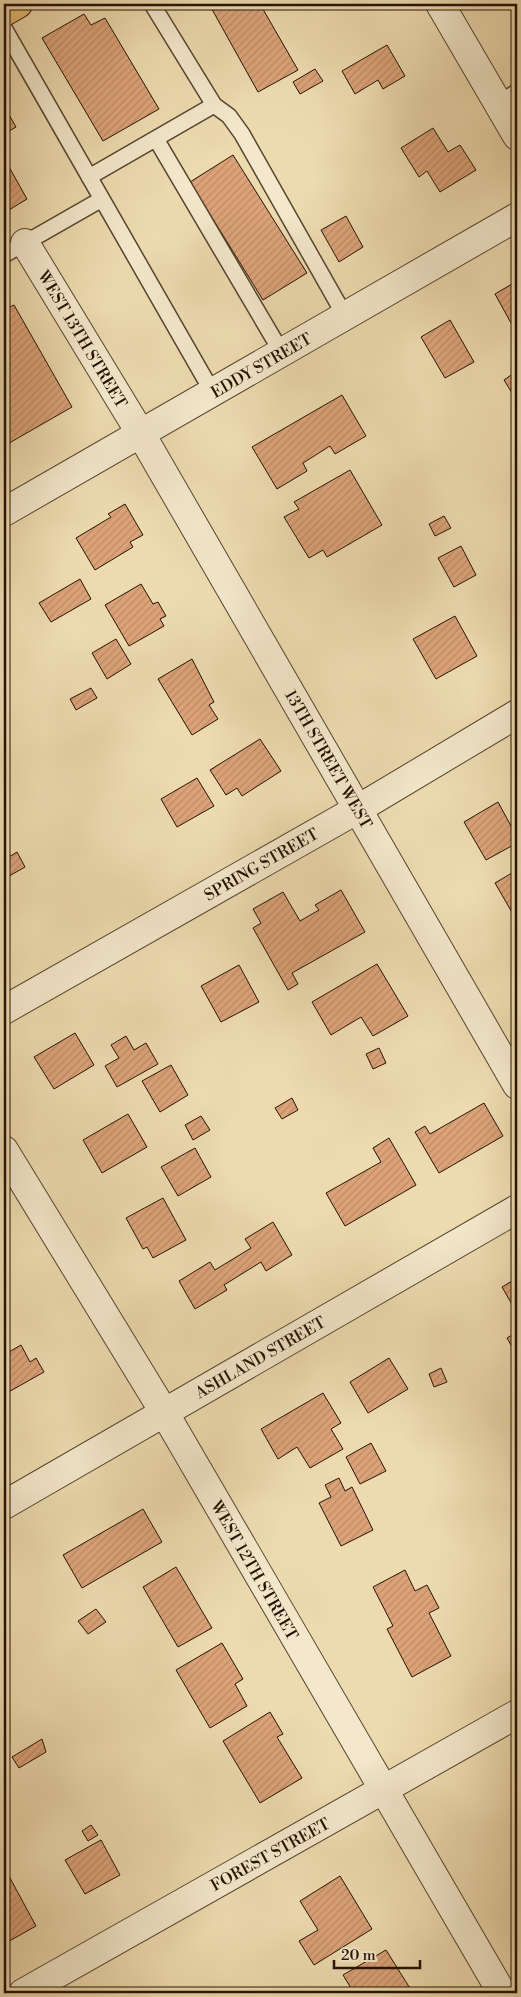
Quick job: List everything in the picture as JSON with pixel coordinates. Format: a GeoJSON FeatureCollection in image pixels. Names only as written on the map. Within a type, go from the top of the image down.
{"type":"FeatureCollection","features":[{"type":"Feature","properties":{"kind":"highway"},"geometry":{"type":"LineString","coordinates":[[4,12],[18,4]]}},
{"type":"Feature","properties":{"kind":"street"},"geometry":{"type":"LineString","coordinates":[[440,4],[508,97],[517,136]]}},
{"type":"Feature","properties":{"kind":"street","name":"EDDY STREET"},"geometry":{"type":"LineString","coordinates":[[4,512],[517,217]]}},
{"type":"Feature","properties":{"kind":"street","name":"WEST 13TH STREET"},"geometry":{"type":"LineString","coordinates":[[14,249],[141,434]]}},
{"type":"Feature","properties":{"kind":"street","name":"13TH STREET WEST"},"geometry":{"type":"LineString","coordinates":[[141,434],[517,1085]]}},
{"type":"Feature","properties":{"kind":"street","name":"SPRING STREET"},"geometry":{"type":"LineString","coordinates":[[4,1010],[358,809],[517,714]]}},
{"type":"Feature","properties":{"kind":"street","name":"WEST 12TH STREET"},"geometry":{"type":"LineString","coordinates":[[4,1150],[164,1412],[382,1790],[502,1993]]}},
{"type":"Feature","properties":{"kind":"street","name":"ASHLAND STREET"},"geometry":{"type":"LineString","coordinates":[[4,1505],[517,1209]]}},
{"type":"Feature","properties":{"kind":"street","name":"FOREST STREET"},"geometry":{"type":"LineString","coordinates":[[23,1993],[517,1714]]}},
{"type":"Feature","properties":{"kind":"lane"},"geometry":{"type":"LineString","coordinates":[[152,4],[214,105],[229,116],[242,134],[345,316]]}},
{"type":"Feature","properties":{"kind":"lane"},"geometry":{"type":"LineString","coordinates":[[4,28],[213,392]]}},
{"type":"Feature","properties":{"kind":"lane"},"geometry":{"type":"LineString","coordinates":[[89,177],[214,105]]}},
{"type":"Feature","properties":{"kind":"lane"},"geometry":{"type":"LineString","coordinates":[[156,139],[282,353]]}},
{"type":"Feature","properties":{"kind":"lane"},"geometry":{"type":"LineString","coordinates":[[14,249],[102,199]]}},
{"type":"Feature","properties":{"kind":"building"},"geometry":{"type":"Polygon","coordinates":[[[209,4],[260,4],[298,70],[258,92],[209,4]]]}},
{"type":"Feature","properties":{"kind":"building"},"geometry":{"type":"Polygon","coordinates":[[[84,14],[91,25],[105,18],[159,109],[103,141],[42,38],[84,14]]]}},
{"type":"Feature","properties":{"kind":"building"},"geometry":{"type":"Polygon","coordinates":[[[387,45],[405,76],[383,89],[378,80],[355,94],[342,71],[387,45]]]}},
{"type":"Feature","properties":{"kind":"building"},"geometry":{"type":"Polygon","coordinates":[[[315,69],[323,81],[300,94],[293,82],[315,69]]]}},
{"type":"Feature","properties":{"kind":"building"},"geometry":{"type":"Polygon","coordinates":[[[4,106],[16,127],[4,134],[4,106]]]}},
{"type":"Feature","properties":{"kind":"building"},"geometry":{"type":"Polygon","coordinates":[[[433,128],[448,152],[460,145],[476,170],[440,192],[427,171],[419,177],[401,148],[433,128]]]}},
{"type":"Feature","properties":{"kind":"building"},"geometry":{"type":"Polygon","coordinates":[[[233,155],[307,273],[263,300],[190,182],[233,155]]]}},
{"type":"Feature","properties":{"kind":"building"},"geometry":{"type":"Polygon","coordinates":[[[4,158],[27,199],[4,213],[4,158]]]}},
{"type":"Feature","properties":{"kind":"building"},"geometry":{"type":"Polygon","coordinates":[[[346,216],[363,247],[339,262],[321,230],[346,216]]]}},
{"type":"Feature","properties":{"kind":"building"},"geometry":{"type":"Polygon","coordinates":[[[517,281],[517,319],[511,323],[495,294],[517,281]]]}},
{"type":"Feature","properties":{"kind":"building"},"geometry":{"type":"Polygon","coordinates":[[[14,305],[72,407],[4,446],[4,310],[14,305]]]}},
{"type":"Feature","properties":{"kind":"building"},"geometry":{"type":"Polygon","coordinates":[[[450,320],[474,362],[445,378],[421,337],[450,320]]]}},
{"type":"Feature","properties":{"kind":"building"},"geometry":{"type":"Polygon","coordinates":[[[517,371],[517,401],[504,380],[517,371]]]}},
{"type":"Feature","properties":{"kind":"building"},"geometry":{"type":"Polygon","coordinates":[[[342,395],[366,436],[335,454],[330,446],[303,463],[307,471],[277,489],[252,447],[342,395]]]}},
{"type":"Feature","properties":{"kind":"building"},"geometry":{"type":"Polygon","coordinates":[[[350,470],[382,525],[327,557],[323,550],[309,558],[284,517],[299,509],[294,502],[350,470]]]}},
{"type":"Feature","properties":{"kind":"building"},"geometry":{"type":"Polygon","coordinates":[[[125,504],[143,535],[130,542],[133,547],[95,570],[76,538],[111,517],[108,514],[125,504]]]}},
{"type":"Feature","properties":{"kind":"building"},"geometry":{"type":"Polygon","coordinates":[[[444,516],[451,528],[435,536],[429,524],[444,516]]]}},
{"type":"Feature","properties":{"kind":"building"},"geometry":{"type":"Polygon","coordinates":[[[461,546],[476,575],[454,587],[438,558],[461,546]]]}},
{"type":"Feature","properties":{"kind":"building"},"geometry":{"type":"Polygon","coordinates":[[[80,579],[91,599],[51,622],[39,603],[80,579]]]}},
{"type":"Feature","properties":{"kind":"building"},"geometry":{"type":"Polygon","coordinates":[[[141,584],[153,604],[158,602],[166,616],[160,619],[164,626],[129,646],[105,605],[141,584]]]}},
{"type":"Feature","properties":{"kind":"building"},"geometry":{"type":"Polygon","coordinates":[[[455,616],[477,656],[436,679],[413,639],[455,616]]]}},
{"type":"Feature","properties":{"kind":"building"},"geometry":{"type":"Polygon","coordinates":[[[116,639],[131,664],[107,679],[92,653],[116,639]]]}},
{"type":"Feature","properties":{"kind":"building"},"geometry":{"type":"Polygon","coordinates":[[[192,659],[214,702],[209,705],[218,719],[192,735],[158,679],[192,659]]]}},
{"type":"Feature","properties":{"kind":"building"},"geometry":{"type":"Polygon","coordinates":[[[91,688],[97,698],[76,710],[70,699],[91,688]]]}},
{"type":"Feature","properties":{"kind":"building"},"geometry":{"type":"Polygon","coordinates":[[[260,739],[281,771],[242,796],[237,788],[226,795],[210,770],[260,739]]]}},
{"type":"Feature","properties":{"kind":"building"},"geometry":{"type":"Polygon","coordinates":[[[197,778],[214,806],[177,827],[161,799],[197,778]]]}},
{"type":"Feature","properties":{"kind":"building"},"geometry":{"type":"Polygon","coordinates":[[[498,802],[517,837],[517,843],[486,860],[464,822],[498,802]]]}},
{"type":"Feature","properties":{"kind":"building"},"geometry":{"type":"Polygon","coordinates":[[[17,852],[25,867],[4,879],[4,860],[17,852]]]}},
{"type":"Feature","properties":{"kind":"building"},"geometry":{"type":"Polygon","coordinates":[[[517,870],[517,921],[495,883],[517,870]]]}},
{"type":"Feature","properties":{"kind":"building"},"geometry":{"type":"Polygon","coordinates":[[[341,890],[365,932],[292,973],[298,984],[288,990],[253,928],[261,923],[253,909],[283,892],[300,921],[319,910],[315,905],[341,890]]]}},
{"type":"Feature","properties":{"kind":"building"},"geometry":{"type":"Polygon","coordinates":[[[377,964],[408,1016],[373,1036],[361,1017],[331,1035],[312,1002],[377,964]]]}},
{"type":"Feature","properties":{"kind":"building"},"geometry":{"type":"Polygon","coordinates":[[[239,965],[259,1002],[221,1022],[201,986],[239,965]]]}},
{"type":"Feature","properties":{"kind":"building"},"geometry":{"type":"Polygon","coordinates":[[[75,1033],[94,1065],[54,1089],[34,1057],[75,1033]]]}},
{"type":"Feature","properties":{"kind":"building"},"geometry":{"type":"Polygon","coordinates":[[[126,1036],[134,1050],[146,1043],[158,1064],[117,1087],[105,1066],[119,1058],[111,1045],[126,1036]]]}},
{"type":"Feature","properties":{"kind":"building"},"geometry":{"type":"Polygon","coordinates":[[[379,1048],[386,1063],[373,1069],[366,1054],[379,1048]]]}},
{"type":"Feature","properties":{"kind":"building"},"geometry":{"type":"Polygon","coordinates":[[[171,1065],[188,1095],[160,1112],[142,1081],[171,1065]]]}},
{"type":"Feature","properties":{"kind":"building"},"geometry":{"type":"Polygon","coordinates":[[[292,1098],[298,1110],[282,1119],[275,1108],[292,1098]]]}},
{"type":"Feature","properties":{"kind":"building"},"geometry":{"type":"Polygon","coordinates":[[[484,1103],[503,1136],[439,1173],[415,1132],[425,1126],[430,1134],[484,1103]]]}},
{"type":"Feature","properties":{"kind":"building"},"geometry":{"type":"Polygon","coordinates":[[[128,1114],[147,1147],[102,1173],[83,1140],[128,1114]]]}},
{"type":"Feature","properties":{"kind":"building"},"geometry":{"type":"Polygon","coordinates":[[[201,1116],[210,1130],[193,1140],[185,1125],[201,1116]]]}},
{"type":"Feature","properties":{"kind":"building"},"geometry":{"type":"Polygon","coordinates":[[[389,1138],[416,1185],[345,1226],[326,1193],[381,1162],[373,1148],[389,1138]]]}},
{"type":"Feature","properties":{"kind":"building"},"geometry":{"type":"Polygon","coordinates":[[[195,1148],[211,1177],[178,1196],[161,1167],[195,1148]]]}},
{"type":"Feature","properties":{"kind":"building"},"geometry":{"type":"Polygon","coordinates":[[[163,1198],[186,1240],[153,1258],[147,1247],[143,1249],[126,1218],[163,1198]]]}},
{"type":"Feature","properties":{"kind":"building"},"geometry":{"type":"Polygon","coordinates":[[[273,1222],[292,1255],[266,1271],[261,1262],[224,1285],[227,1290],[195,1309],[179,1281],[210,1262],[215,1270],[251,1248],[245,1239],[273,1222]]]}},
{"type":"Feature","properties":{"kind":"building"},"geometry":{"type":"Polygon","coordinates":[[[517,1278],[517,1313],[502,1287],[517,1278]]]}},
{"type":"Feature","properties":{"kind":"building"},"geometry":{"type":"Polygon","coordinates":[[[517,1332],[517,1356],[507,1338],[517,1332]]]}},
{"type":"Feature","properties":{"kind":"building"},"geometry":{"type":"Polygon","coordinates":[[[21,1345],[30,1362],[36,1358],[44,1372],[5,1394],[4,1347],[7,1353],[21,1345]]]}},
{"type":"Feature","properties":{"kind":"building"},"geometry":{"type":"Polygon","coordinates":[[[389,1358],[408,1389],[368,1413],[350,1382],[389,1358]]]}},
{"type":"Feature","properties":{"kind":"building"},"geometry":{"type":"Polygon","coordinates":[[[441,1368],[447,1382],[434,1387],[429,1374],[441,1368]]]}},
{"type":"Feature","properties":{"kind":"building"},"geometry":{"type":"Polygon","coordinates":[[[323,1393],[341,1423],[331,1429],[343,1449],[310,1468],[297,1447],[278,1459],[261,1429],[323,1393]]]}},
{"type":"Feature","properties":{"kind":"building"},"geometry":{"type":"Polygon","coordinates":[[[371,1443],[386,1471],[360,1484],[346,1457],[371,1443]]]}},
{"type":"Feature","properties":{"kind":"building"},"geometry":{"type":"Polygon","coordinates":[[[339,1478],[345,1491],[352,1487],[373,1530],[341,1546],[319,1503],[331,1497],[325,1485],[339,1478]]]}},
{"type":"Feature","properties":{"kind":"building"},"geometry":{"type":"Polygon","coordinates":[[[143,1509],[162,1542],[82,1588],[63,1555],[143,1509]]]}},
{"type":"Feature","properties":{"kind":"building"},"geometry":{"type":"Polygon","coordinates":[[[176,1567],[212,1628],[178,1647],[143,1587],[176,1567]]]}},
{"type":"Feature","properties":{"kind":"building"},"geometry":{"type":"Polygon","coordinates":[[[405,1570],[415,1591],[427,1585],[439,1608],[429,1613],[451,1656],[412,1677],[387,1629],[393,1626],[373,1587],[405,1570]]]}},
{"type":"Feature","properties":{"kind":"building"},"geometry":{"type":"Polygon","coordinates":[[[96,1609],[106,1622],[88,1634],[78,1621],[96,1609]]]}},
{"type":"Feature","properties":{"kind":"building"},"geometry":{"type":"Polygon","coordinates":[[[222,1643],[243,1679],[235,1684],[247,1706],[210,1728],[176,1670],[222,1643]]]}},
{"type":"Feature","properties":{"kind":"building"},"geometry":{"type":"Polygon","coordinates":[[[270,1712],[283,1734],[277,1737],[302,1778],[260,1803],[223,1741],[270,1712]]]}},
{"type":"Feature","properties":{"kind":"building"},"geometry":{"type":"Polygon","coordinates":[[[42,1739],[46,1752],[19,1768],[12,1757],[42,1739]]]}},
{"type":"Feature","properties":{"kind":"building"},"geometry":{"type":"Polygon","coordinates":[[[91,1825],[98,1835],[88,1841],[82,1831],[91,1825]]]}},
{"type":"Feature","properties":{"kind":"building"},"geometry":{"type":"Polygon","coordinates":[[[101,1840],[120,1875],[85,1894],[65,1860],[101,1840]]]}},
{"type":"Feature","properties":{"kind":"building"},"geometry":{"type":"Polygon","coordinates":[[[4,1867],[36,1926],[4,1944],[4,1867]]]}},
{"type":"Feature","properties":{"kind":"building"},"geometry":{"type":"Polygon","coordinates":[[[340,1876],[372,1929],[314,1965],[299,1941],[318,1930],[300,1901],[340,1876]]]}},
{"type":"Feature","properties":{"kind":"building"},"geometry":{"type":"Polygon","coordinates":[[[386,1950],[413,1993],[354,1993],[343,1975],[386,1950]]]}}]}
